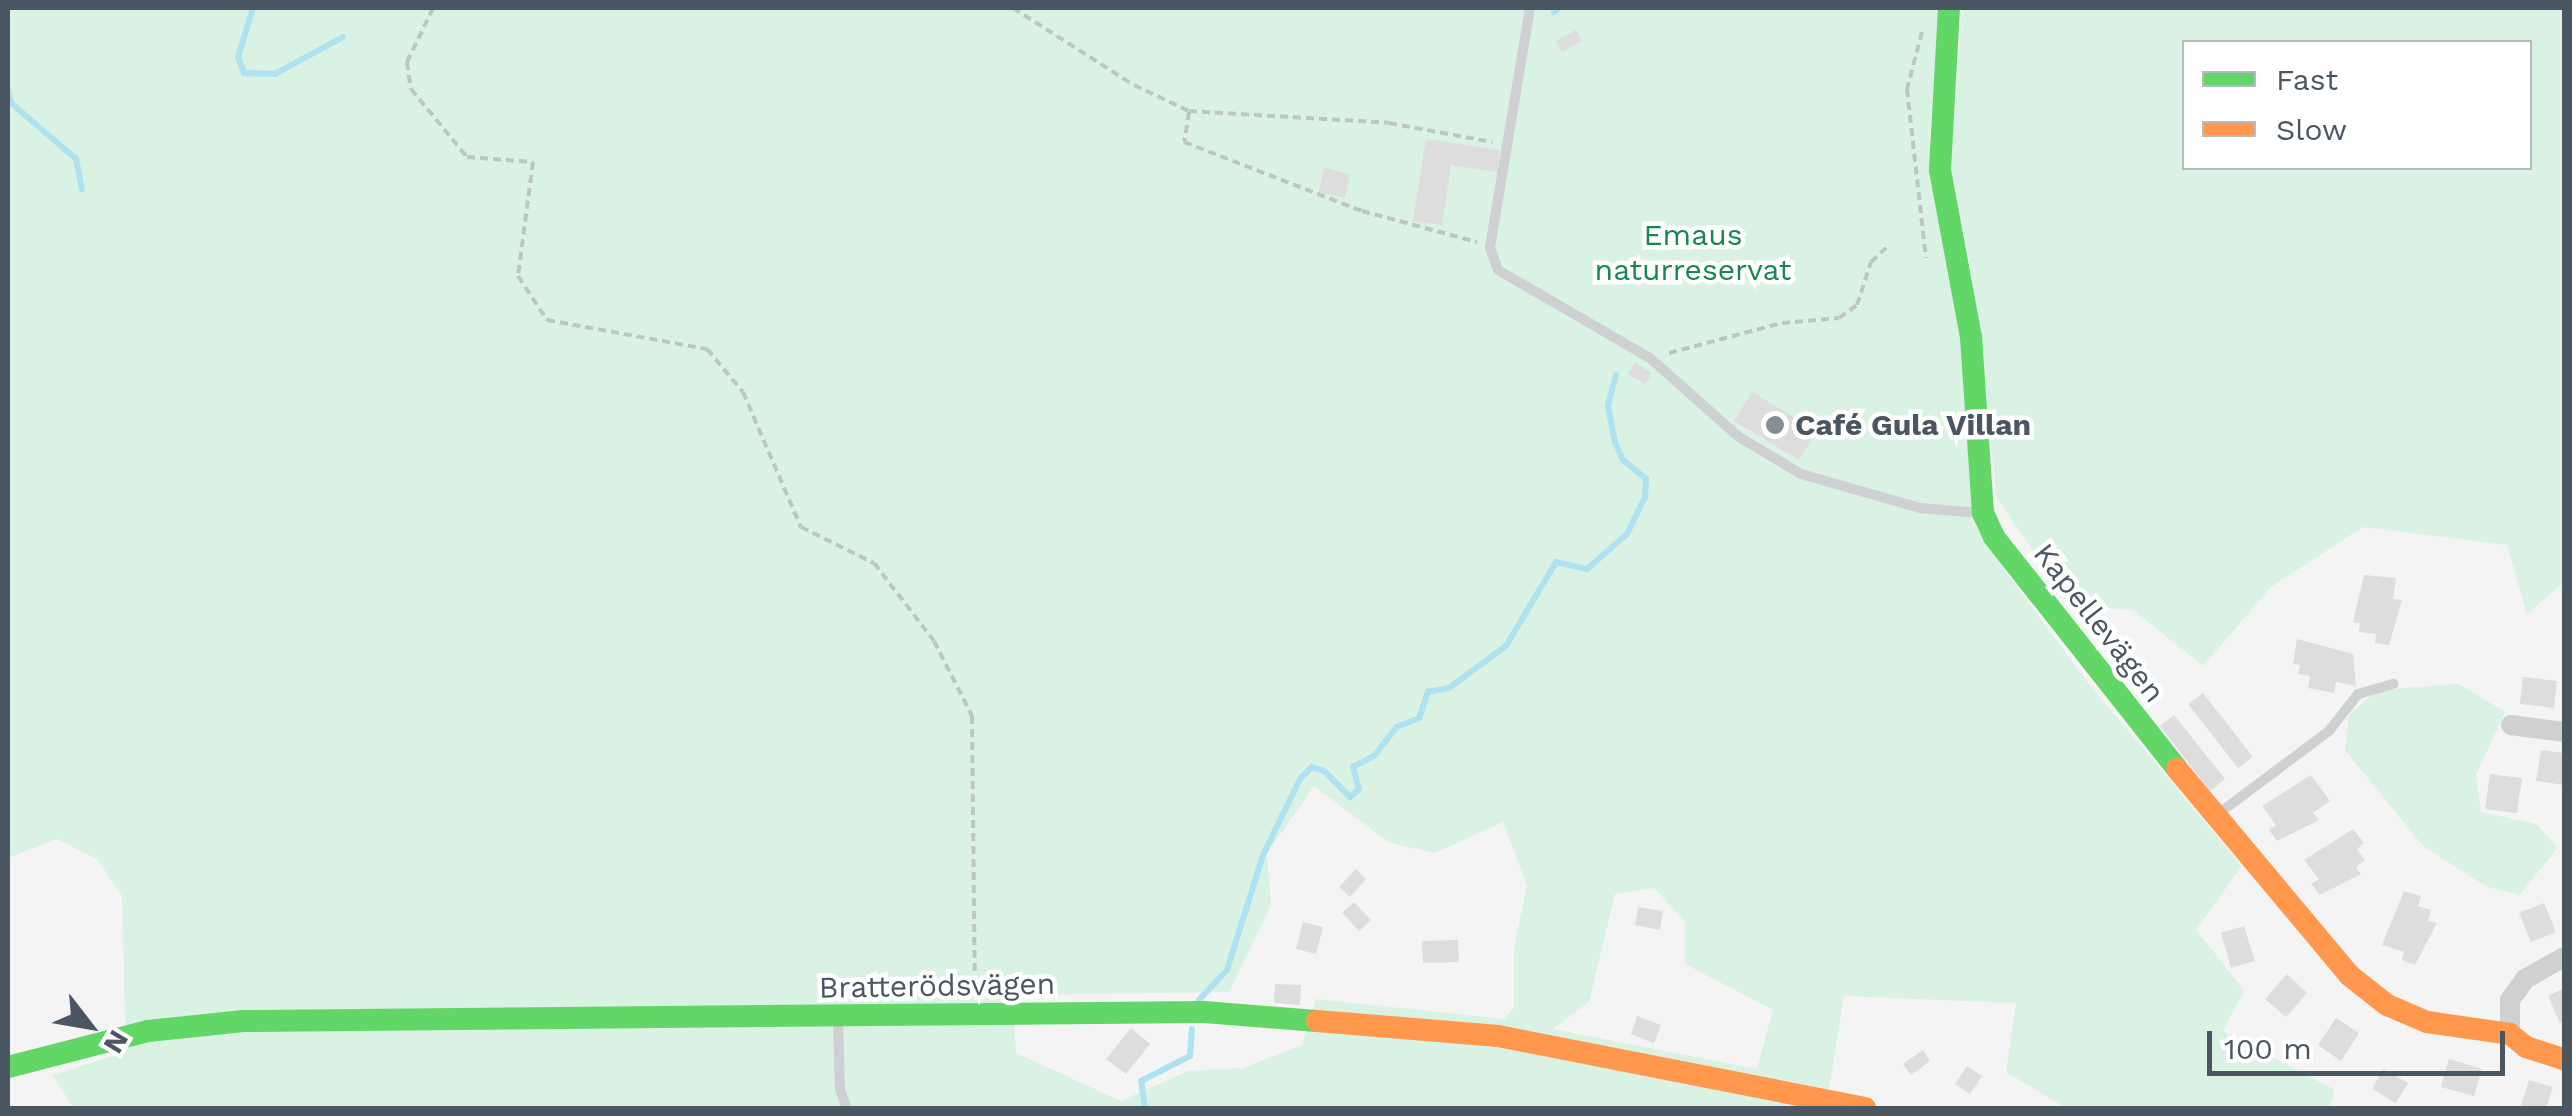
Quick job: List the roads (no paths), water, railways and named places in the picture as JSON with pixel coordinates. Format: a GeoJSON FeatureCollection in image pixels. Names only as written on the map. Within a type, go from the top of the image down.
{"type":"FeatureCollection","features":[{"type":"Feature","properties":{"kind":"street","name":"Kapellevägen"},"geometry":{"type":"LineString","coordinates":[[1949,8],[1940,170],[1971,337],[1983,513],[2040,600],[2304,927],[2387,1005],[2427,1022],[2510,1034],[2526,1048],[2564,1059]]}},
{"type":"Feature","properties":{"kind":"street"},"geometry":{"type":"LineString","coordinates":[[2511,726],[2564,732]]}},
{"type":"Feature","properties":{"kind":"street"},"geometry":{"type":"LineString","coordinates":[[2510,1034],[2510,1000],[2525,979],[2564,957]]}},
{"type":"Feature","properties":{"kind":"street","name":"Bratterödsvägen"},"geometry":{"type":"LineString","coordinates":[[8,1067],[148,1032],[243,1021],[1204,1012],[1459,1031],[1865,1108]]}},
{"type":"Feature","properties":{"kind":"lane"},"geometry":{"type":"LineString","coordinates":[[1530,8],[1490,248],[1498,270],[1650,358],[1739,437],[1801,474],[1920,508],[1983,513]]}},
{"type":"Feature","properties":{"kind":"lane"},"geometry":{"type":"LineString","coordinates":[[2215,816],[2329,731],[2358,694],[2394,684]]}},
{"type":"Feature","properties":{"kind":"lane"},"geometry":{"type":"LineString","coordinates":[[838,1018],[840,1090],[848,1108]]}},
{"type":"Feature","properties":{"kind":"waterway"},"geometry":{"type":"LineString","coordinates":[[253,8],[238,57],[244,73],[275,74],[343,37]]}},
{"type":"Feature","properties":{"kind":"waterway"},"geometry":{"type":"LineString","coordinates":[[1554,12],[1559,8]]}},
{"type":"Feature","properties":{"kind":"waterway"},"geometry":{"type":"LineString","coordinates":[[8,90],[11,103],[76,159],[82,189]]}},
{"type":"Feature","properties":{"kind":"waterway"},"geometry":{"type":"LineString","coordinates":[[1199,1000],[1227,970],[1263,855],[1300,779],[1312,767],[1324,771],[1350,797],[1359,789],[1353,767],[1374,756],[1397,727],[1419,718],[1428,692],[1449,688],[1506,646],[1556,562],[1587,569],[1627,534],[1645,497],[1646,479],[1623,460],[1615,442],[1608,405],[1616,375]]}},
{"type":"Feature","properties":{"kind":"waterway"},"geometry":{"type":"LineString","coordinates":[[1145,1108],[1141,1081],[1190,1056],[1192,1029]]}},
{"type":"Feature","properties":{"kind":"place","name":"Café Gula Villan"},"geometry":{"type":"Point","coordinates":[1775,425]}},
{"type":"Feature","properties":{"kind":"park label","name":"Emaus naturreservat"},"geometry":{"type":"Point","coordinates":[1693,252]}}]}
